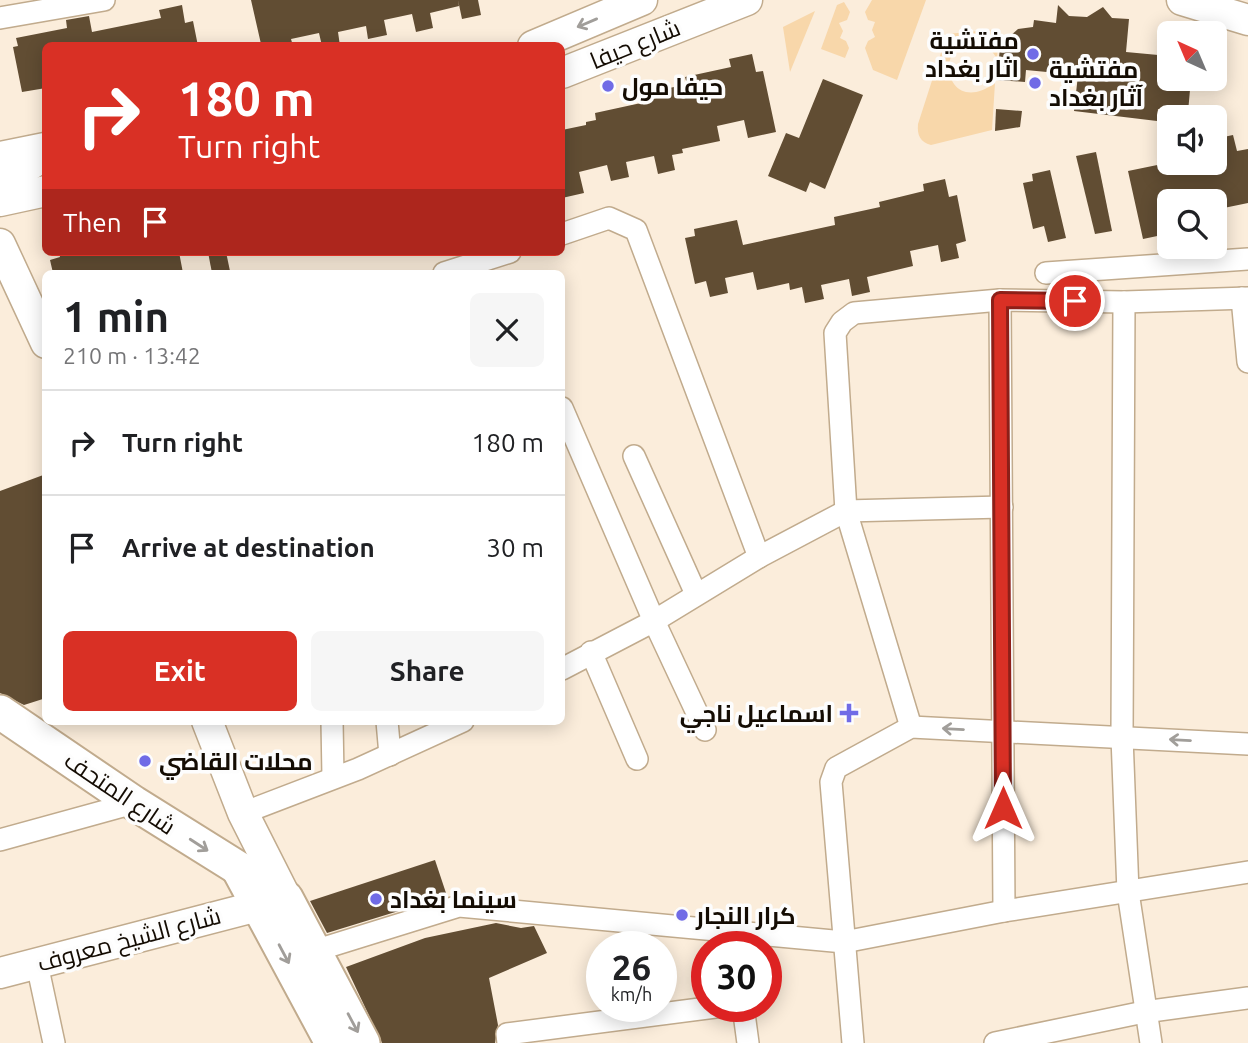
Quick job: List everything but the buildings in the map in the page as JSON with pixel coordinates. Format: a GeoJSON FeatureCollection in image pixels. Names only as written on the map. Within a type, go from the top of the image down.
{"type":"FeatureCollection","features":[{"type":"Feature","properties":{"kind":"main road","name":"شارع حيفا"},"geometry":{"type":"LineString","coordinates":[[542,42],[642,0]]}},
{"type":"Feature","properties":{"kind":"main road","name":"شارع حيفا"},"geometry":{"type":"LineString","coordinates":[[565,72],[747,0]]}},
{"type":"Feature","properties":{"kind":"main road"},"geometry":{"type":"LineString","coordinates":[[1182,0],[1248,20]]}},
{"type":"Feature","properties":{"kind":"main road"},"geometry":{"type":"LineString","coordinates":[[0,158],[42,149]]}},
{"type":"Feature","properties":{"kind":"main road"},"geometry":{"type":"LineString","coordinates":[[0,199],[14,177],[42,157]]}},
{"type":"Feature","properties":{"kind":"main road"},"geometry":{"type":"LineString","coordinates":[[0,199],[42,192]]}},
{"type":"Feature","properties":{"kind":"main road"},"geometry":{"type":"LineString","coordinates":[[0,244],[6,266],[42,334]]}},
{"type":"Feature","properties":{"kind":"main road","name":"شارع المتحف"},"geometry":{"type":"LineString","coordinates":[[6,722],[240,872],[272,902],[314,951],[363,1043]]}},
{"type":"Feature","properties":{"kind":"main road","name":"شارع المتحف"},"geometry":{"type":"LineString","coordinates":[[209,725],[246,818],[272,902],[332,1043]]}},
{"type":"Feature","properties":{"kind":"main road"},"geometry":{"type":"LineString","coordinates":[[240,872],[246,818]]}},
{"type":"Feature","properties":{"kind":"main road","name":"شارع الشيخ معروف"},"geometry":{"type":"LineString","coordinates":[[0,973],[272,902]]}},
{"type":"Feature","properties":{"kind":"street"},"geometry":{"type":"LineString","coordinates":[[0,18],[104,0]]}},
{"type":"Feature","properties":{"kind":"street"},"geometry":{"type":"LineString","coordinates":[[565,233],[609,218],[636,230],[759,556]]}},
{"type":"Feature","properties":{"kind":"street"},"geometry":{"type":"LineString","coordinates":[[1046,272],[1248,259]]}},
{"type":"Feature","properties":{"kind":"street"},"geometry":{"type":"LineString","coordinates":[[459,270],[503,261]]}},
{"type":"Feature","properties":{"kind":"street"},"geometry":{"type":"LineString","coordinates":[[911,727],[846,511],[835,333],[842,321],[854,313],[1000,300],[1124,302],[1245,298],[1248,362]]}},
{"type":"Feature","properties":{"kind":"street"},"geometry":{"type":"LineString","coordinates":[[1000,300],[1004,911]]}},
{"type":"Feature","properties":{"kind":"street"},"geometry":{"type":"LineString","coordinates":[[1124,302],[1122,737],[1128,892],[1144,1012],[1151,1043]]}},
{"type":"Feature","properties":{"kind":"street"},"geometry":{"type":"LineString","coordinates":[[565,415],[654,621],[705,730]]}},
{"type":"Feature","properties":{"kind":"street"},"geometry":{"type":"LineString","coordinates":[[634,456],[696,594]]}},
{"type":"Feature","properties":{"kind":"street"},"geometry":{"type":"LineString","coordinates":[[565,666],[654,621],[759,556],[846,511],[1002,507]]}},
{"type":"Feature","properties":{"kind":"street"},"geometry":{"type":"LineString","coordinates":[[591,652],[637,759]]}},
{"type":"Feature","properties":{"kind":"street"},"geometry":{"type":"LineString","coordinates":[[332,725],[333,777]]}},
{"type":"Feature","properties":{"kind":"street"},"geometry":{"type":"LineString","coordinates":[[387,725],[390,755]]}},
{"type":"Feature","properties":{"kind":"street"},"geometry":{"type":"LineString","coordinates":[[246,818],[454,725]]}},
{"type":"Feature","properties":{"kind":"street"},"geometry":{"type":"LineString","coordinates":[[853,1043],[831,782],[836,768],[911,727],[1248,744]]}},
{"type":"Feature","properties":{"kind":"street"},"geometry":{"type":"LineString","coordinates":[[0,840],[134,803]]}},
{"type":"Feature","properties":{"kind":"street"},"geometry":{"type":"LineString","coordinates":[[782,940],[844,942],[1004,911],[1248,872]]}},
{"type":"Feature","properties":{"kind":"street"},"geometry":{"type":"LineString","coordinates":[[314,951],[459,906],[691,934]]}},
{"type":"Feature","properties":{"kind":"street"},"geometry":{"type":"LineString","coordinates":[[37,964],[54,1043]]}},
{"type":"Feature","properties":{"kind":"street"},"geometry":{"type":"LineString","coordinates":[[995,1043],[1144,1012],[1248,998]]}},
{"type":"Feature","properties":{"kind":"street"},"geometry":{"type":"LineString","coordinates":[[508,1043],[507,1034],[691,1010]]}},
{"type":"Feature","properties":{"kind":"street"},"geometry":{"type":"LineString","coordinates":[[745,1022],[748,1043]]}},
{"type":"Feature","properties":{"kind":"shaded area"},"geometry":{"type":"Polygon","coordinates":[[[872,0],[926,0],[897,80],[873,70],[865,48],[868,41],[875,37],[872,30],[875,22],[868,20],[865,12],[872,0]]]}},
{"type":"Feature","properties":{"kind":"shaded area"},"geometry":{"type":"Polygon","coordinates":[[[844,2],[850,12],[847,20],[839,23],[843,31],[840,38],[846,41],[849,48],[845,58],[821,49],[837,5],[844,2]]]}},
{"type":"Feature","properties":{"kind":"shaded area"},"geometry":{"type":"Polygon","coordinates":[[[815,11],[790,72],[783,27],[815,11]]]}},
{"type":"Feature","properties":{"kind":"shaded area"},"geometry":{"type":"Polygon","coordinates":[[[999,29],[997,59],[988,48],[975,43],[961,45],[953,53],[949,64],[955,85],[965,92],[978,91],[995,83],[992,130],[931,145],[924,142],[919,135],[918,124],[947,34],[999,29]]]}},
{"type":"Feature","properties":{"kind":"place","name":"مفتشية اثار بغداد"},"geometry":{"type":"Point","coordinates":[1033,54]}},
{"type":"Feature","properties":{"kind":"place","name":"مفتشية آثار بغداد"},"geometry":{"type":"Point","coordinates":[1035,83]}},
{"type":"Feature","properties":{"kind":"place","name":"حيفا مول"},"geometry":{"type":"Point","coordinates":[608,86]}},
{"type":"Feature","properties":{"kind":"place","name":"اسماعيل ناجي"},"geometry":{"type":"Point","coordinates":[849,713]}},
{"type":"Feature","properties":{"kind":"place","name":"محلات القاضي"},"geometry":{"type":"Point","coordinates":[145,761]}},
{"type":"Feature","properties":{"kind":"place","name":"سينما بغداد"},"geometry":{"type":"Point","coordinates":[376,899]}},
{"type":"Feature","properties":{"kind":"place","name":"كرار النجار"},"geometry":{"type":"Point","coordinates":[682,915]}},
{"type":"Feature","properties":{"kind":"route"},"geometry":{"type":"LineString","coordinates":[[1003,808],[1000,300],[1075,301]]}}]}
